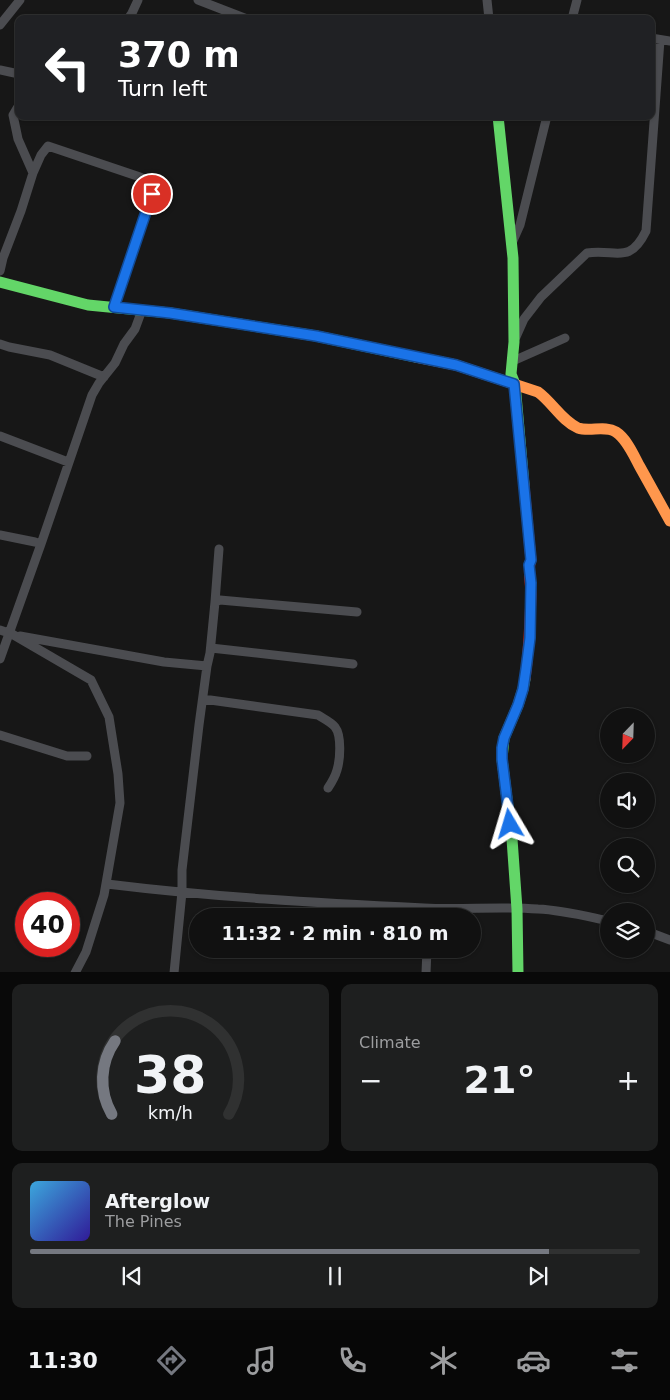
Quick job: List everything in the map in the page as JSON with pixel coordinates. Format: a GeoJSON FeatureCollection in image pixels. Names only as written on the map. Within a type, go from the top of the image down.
{"type":"FeatureCollection","features":[{"type":"Feature","properties":{"kind":"street"},"geometry":{"type":"LineString","coordinates":[[0,25],[20,0]]}},
{"type":"Feature","properties":{"kind":"street"},"geometry":{"type":"LineString","coordinates":[[131,15],[138,0]]}},
{"type":"Feature","properties":{"kind":"street"},"geometry":{"type":"LineString","coordinates":[[198,0],[237,15]]}},
{"type":"Feature","properties":{"kind":"street"},"geometry":{"type":"LineString","coordinates":[[487,0],[489,15]]}},
{"type":"Feature","properties":{"kind":"street"},"geometry":{"type":"LineString","coordinates":[[573,15],[577,0]]}},
{"type":"Feature","properties":{"kind":"street"},"geometry":{"type":"LineString","coordinates":[[655,39],[670,41]]}},
{"type":"Feature","properties":{"kind":"street"},"geometry":{"type":"LineString","coordinates":[[0,70],[15,73]]}},
{"type":"Feature","properties":{"kind":"street"},"geometry":{"type":"LineString","coordinates":[[15,112],[13,116],[18,140],[33,173]]}},
{"type":"Feature","properties":{"kind":"street"},"geometry":{"type":"LineString","coordinates":[[498,120],[513,258],[514,361],[512,374],[531,560],[529,565],[531,583],[530,638],[523,689],[502,748],[512,839],[517,909],[518,972]]}},
{"type":"Feature","properties":{"kind":"street"},"geometry":{"type":"LineString","coordinates":[[511,244],[520,225],[546,120]]}},
{"type":"Feature","properties":{"kind":"street"},"geometry":{"type":"LineString","coordinates":[[514,342],[524,319],[541,298],[586,254],[596,252],[620,254],[632,251],[640,242],[646,231],[651,120]]}},
{"type":"Feature","properties":{"kind":"street"},"geometry":{"type":"LineString","coordinates":[[0,271],[33,173],[41,155],[48,146],[140,177],[151,185],[152,194],[114,307]]}},
{"type":"Feature","properties":{"kind":"street"},"geometry":{"type":"LineString","coordinates":[[0,282],[88,305],[170,313],[316,336],[456,365],[538,392],[545,396],[563,417],[575,426],[584,430],[612,430],[619,434],[627,444],[670,521]]}},
{"type":"Feature","properties":{"kind":"street"},"geometry":{"type":"LineString","coordinates":[[0,659],[11,634],[92,395],[114,364],[124,344],[135,329],[142,310]]}},
{"type":"Feature","properties":{"kind":"street"},"geometry":{"type":"LineString","coordinates":[[514,361],[565,338]]}},
{"type":"Feature","properties":{"kind":"street"},"geometry":{"type":"LineString","coordinates":[[0,344],[9,348],[50,355],[104,377]]}},
{"type":"Feature","properties":{"kind":"street"},"geometry":{"type":"LineString","coordinates":[[0,436],[68,462]]}},
{"type":"Feature","properties":{"kind":"street"},"geometry":{"type":"LineString","coordinates":[[0,535],[41,544]]}},
{"type":"Feature","properties":{"kind":"street"},"geometry":{"type":"LineString","coordinates":[[174,972],[182,892],[182,870],[207,666],[211,648],[219,549]]}},
{"type":"Feature","properties":{"kind":"street"},"geometry":{"type":"LineString","coordinates":[[214,602],[220,600],[357,612]]}},
{"type":"Feature","properties":{"kind":"street"},"geometry":{"type":"LineString","coordinates":[[0,630],[11,634],[164,662],[207,666]]}},
{"type":"Feature","properties":{"kind":"street"},"geometry":{"type":"LineString","coordinates":[[11,634],[91,680],[109,717],[118,774],[120,803],[107,884],[86,952],[75,972]]}},
{"type":"Feature","properties":{"kind":"street"},"geometry":{"type":"LineString","coordinates":[[211,648],[353,664]]}},
{"type":"Feature","properties":{"kind":"street"},"geometry":{"type":"LineString","coordinates":[[203,699],[318,715],[333,725],[340,741],[337,769],[328,788]]}},
{"type":"Feature","properties":{"kind":"street"},"geometry":{"type":"LineString","coordinates":[[0,735],[67,756],[87,756]]}},
{"type":"Feature","properties":{"kind":"street"},"geometry":{"type":"LineString","coordinates":[[107,884],[376,908]]}},
{"type":"Feature","properties":{"kind":"street"},"geometry":{"type":"LineString","coordinates":[[481,910],[546,910],[600,919]]}},
{"type":"Feature","properties":{"kind":"street"},"geometry":{"type":"LineString","coordinates":[[655,934],[670,940]]}},
{"type":"Feature","properties":{"kind":"street"},"geometry":{"type":"LineString","coordinates":[[426,972],[427,958]]}},
{"type":"Feature","properties":{"kind":"traffic: fast"},"geometry":{"type":"LineString","coordinates":[[498,120],[513,258],[514,342],[511,374],[515,384],[524,485]]}},
{"type":"Feature","properties":{"kind":"traffic: fast"},"geometry":{"type":"LineString","coordinates":[[0,282],[88,305],[170,313],[316,336],[416,357]]}},
{"type":"Feature","properties":{"kind":"traffic: fast"},"geometry":{"type":"LineString","coordinates":[[518,972],[517,909],[512,839],[502,759],[504,738],[518,705],[525,679]]}},
{"type":"Feature","properties":{"kind":"traffic: slow"},"geometry":{"type":"LineString","coordinates":[[416,357],[456,365],[538,392],[572,425],[583,429],[607,429],[616,432],[630,448],[670,521]]}},
{"type":"Feature","properties":{"kind":"traffic: jam"},"geometry":{"type":"LineString","coordinates":[[524,485],[531,560],[529,568],[531,595],[530,627],[525,679]]}},
{"type":"Feature","properties":{"kind":"route"},"geometry":{"type":"LineString","coordinates":[[152,194],[114,307],[170,313],[316,336],[456,365],[514,384],[531,560],[529,565],[531,583],[530,638],[523,689],[502,748],[510,824]]}}]}
